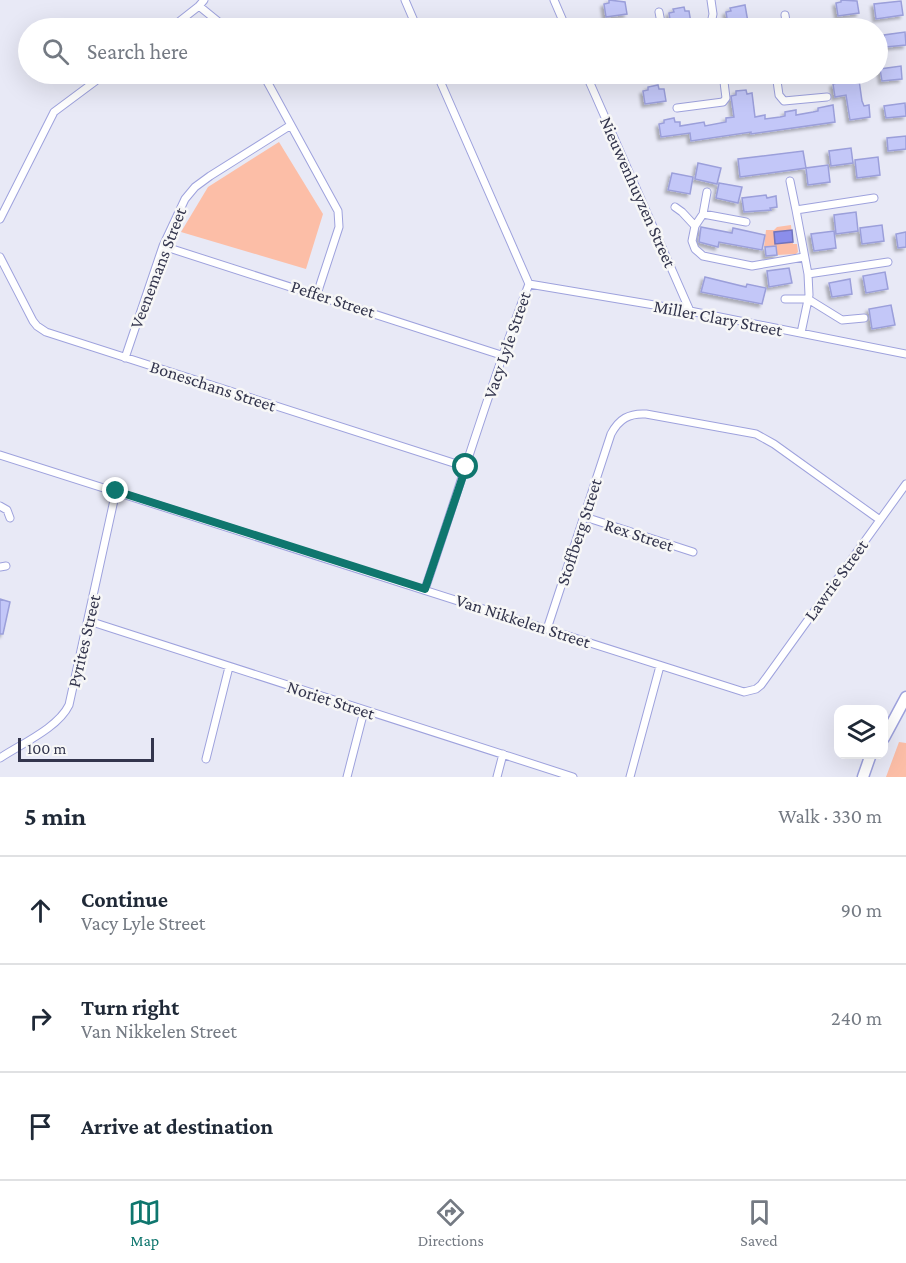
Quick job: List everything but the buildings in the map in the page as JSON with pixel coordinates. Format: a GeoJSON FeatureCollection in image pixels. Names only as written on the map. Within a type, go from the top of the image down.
{"type":"FeatureCollection","features":[{"type":"Feature","properties":{"kind":"main road"},"geometry":{"type":"LineString","coordinates":[[888,720],[906,689]]}},
{"type":"Feature","properties":{"kind":"main road"},"geometry":{"type":"LineString","coordinates":[[888,731],[906,697]]}},
{"type":"Feature","properties":{"kind":"main road"},"geometry":{"type":"LineString","coordinates":[[863,777],[869,759]]}},
{"type":"Feature","properties":{"kind":"main road"},"geometry":{"type":"LineString","coordinates":[[869,777],[875,759]]}},
{"type":"Feature","properties":{"kind":"street"},"geometry":{"type":"LineString","coordinates":[[405,0],[413,18]]}},
{"type":"Feature","properties":{"kind":"street"},"geometry":{"type":"LineString","coordinates":[[554,0],[562,18]]}},
{"type":"Feature","properties":{"kind":"street"},"geometry":{"type":"LineString","coordinates":[[711,0],[711,18]]}},
{"type":"Feature","properties":{"kind":"street"},"geometry":{"type":"LineString","coordinates":[[183,18],[201,3],[216,18]]}},
{"type":"Feature","properties":{"kind":"street"},"geometry":{"type":"LineString","coordinates":[[659,12],[660,18]]}},
{"type":"Feature","properties":{"kind":"street"},"geometry":{"type":"LineString","coordinates":[[0,219],[54,112],[89,84]]}},
{"type":"Feature","properties":{"kind":"street"},"geometry":{"type":"LineString","coordinates":[[268,84],[339,215],[339,227],[317,294]]}},
{"type":"Feature","properties":{"kind":"street","name":"Vacy Lyle Street"},"geometry":{"type":"LineString","coordinates":[[425,589],[501,354],[529,284],[441,84]]}},
{"type":"Feature","properties":{"kind":"street","name":"Nieuwenhuyzen Street"},"geometry":{"type":"LineString","coordinates":[[590,84],[690,311]]}},
{"type":"Feature","properties":{"kind":"street"},"geometry":{"type":"LineString","coordinates":[[677,108],[723,102],[726,98],[724,84]]}},
{"type":"Feature","properties":{"kind":"street"},"geometry":{"type":"LineString","coordinates":[[777,84],[779,95],[784,101],[827,97]]}},
{"type":"Feature","properties":{"kind":"street","name":"Veenemans Street"},"geometry":{"type":"LineString","coordinates":[[125,358],[163,246],[185,199],[195,187],[291,125]]}},
{"type":"Feature","properties":{"kind":"street"},"geometry":{"type":"LineString","coordinates":[[790,182],[808,274],[808,299],[801,333]]}},
{"type":"Feature","properties":{"kind":"street"},"geometry":{"type":"LineString","coordinates":[[707,192],[703,214],[695,226],[692,241],[695,249],[703,256],[752,266],[804,257]]}},
{"type":"Feature","properties":{"kind":"street"},"geometry":{"type":"LineString","coordinates":[[796,210],[874,198]]}},
{"type":"Feature","properties":{"kind":"street"},"geometry":{"type":"LineString","coordinates":[[675,207],[695,226]]}},
{"type":"Feature","properties":{"kind":"street"},"geometry":{"type":"LineString","coordinates":[[703,214],[746,222]]}},
{"type":"Feature","properties":{"kind":"street","name":"Peffer Street"},"geometry":{"type":"LineString","coordinates":[[163,246],[501,354]]}},
{"type":"Feature","properties":{"kind":"street","name":"Boneschans Street"},"geometry":{"type":"LineString","coordinates":[[0,257],[33,321],[40,329],[466,467]]}},
{"type":"Feature","properties":{"kind":"street"},"geometry":{"type":"LineString","coordinates":[[808,274],[888,262]]}},
{"type":"Feature","properties":{"kind":"street","name":"Miller Clary Street"},"geometry":{"type":"LineString","coordinates":[[529,284],[690,311],[906,354]]}},
{"type":"Feature","properties":{"kind":"street"},"geometry":{"type":"LineString","coordinates":[[785,299],[808,299],[836,318],[843,320],[864,318]]}},
{"type":"Feature","properties":{"kind":"street","name":"Stoffberg Street"},"geometry":{"type":"LineString","coordinates":[[547,629],[610,434],[622,419],[636,414],[756,434],[774,444],[880,520]]}},
{"type":"Feature","properties":{"kind":"street","name":"Van Nikkelen Street"},"geometry":{"type":"LineString","coordinates":[[0,455],[744,692],[756,689],[767,677]]}},
{"type":"Feature","properties":{"kind":"street","name":"Lawrie Street"},"geometry":{"type":"LineString","coordinates":[[767,677],[906,484]]}},
{"type":"Feature","properties":{"kind":"street","name":"Pyrites Street"},"geometry":{"type":"LineString","coordinates":[[0,758],[55,723],[66,712],[89,621],[116,491]]}},
{"type":"Feature","properties":{"kind":"street"},"geometry":{"type":"LineString","coordinates":[[0,506],[7,510],[10,518]]}},
{"type":"Feature","properties":{"kind":"street","name":"Rex Street"},"geometry":{"type":"LineString","coordinates":[[585,517],[693,552]]}},
{"type":"Feature","properties":{"kind":"street","name":"Noriet Street"},"geometry":{"type":"LineString","coordinates":[[89,621],[573,777]]}},
{"type":"Feature","properties":{"kind":"street"},"geometry":{"type":"LineString","coordinates":[[630,777],[660,666]]}},
{"type":"Feature","properties":{"kind":"street"},"geometry":{"type":"LineString","coordinates":[[206,759],[229,667]]}},
{"type":"Feature","properties":{"kind":"street"},"geometry":{"type":"LineString","coordinates":[[347,777],[364,711]]}},
{"type":"Feature","properties":{"kind":"street"},"geometry":{"type":"LineString","coordinates":[[497,777],[503,754]]}},
{"type":"Feature","properties":{"kind":"shaded area"},"geometry":{"type":"Polygon","coordinates":[[[279,142],[323,214],[306,269],[181,232],[208,187],[279,142]]]}},
{"type":"Feature","properties":{"kind":"shaded area"},"geometry":{"type":"Polygon","coordinates":[[[791,225],[793,244],[797,244],[796,254],[777,255],[764,247],[766,230],[791,225]]]}},
{"type":"Feature","properties":{"kind":"shaded area"},"geometry":{"type":"Polygon","coordinates":[[[899,742],[906,743],[906,777],[886,777],[899,742]]]}},
{"type":"Feature","properties":{"kind":"water"},"geometry":{"type":"Polygon","coordinates":[[[792,230],[793,242],[775,244],[774,232],[792,230]]]}},
{"type":"Feature","properties":{"kind":"route"},"geometry":{"type":"LineString","coordinates":[[116,491],[425,589],[466,467]]}}]}
